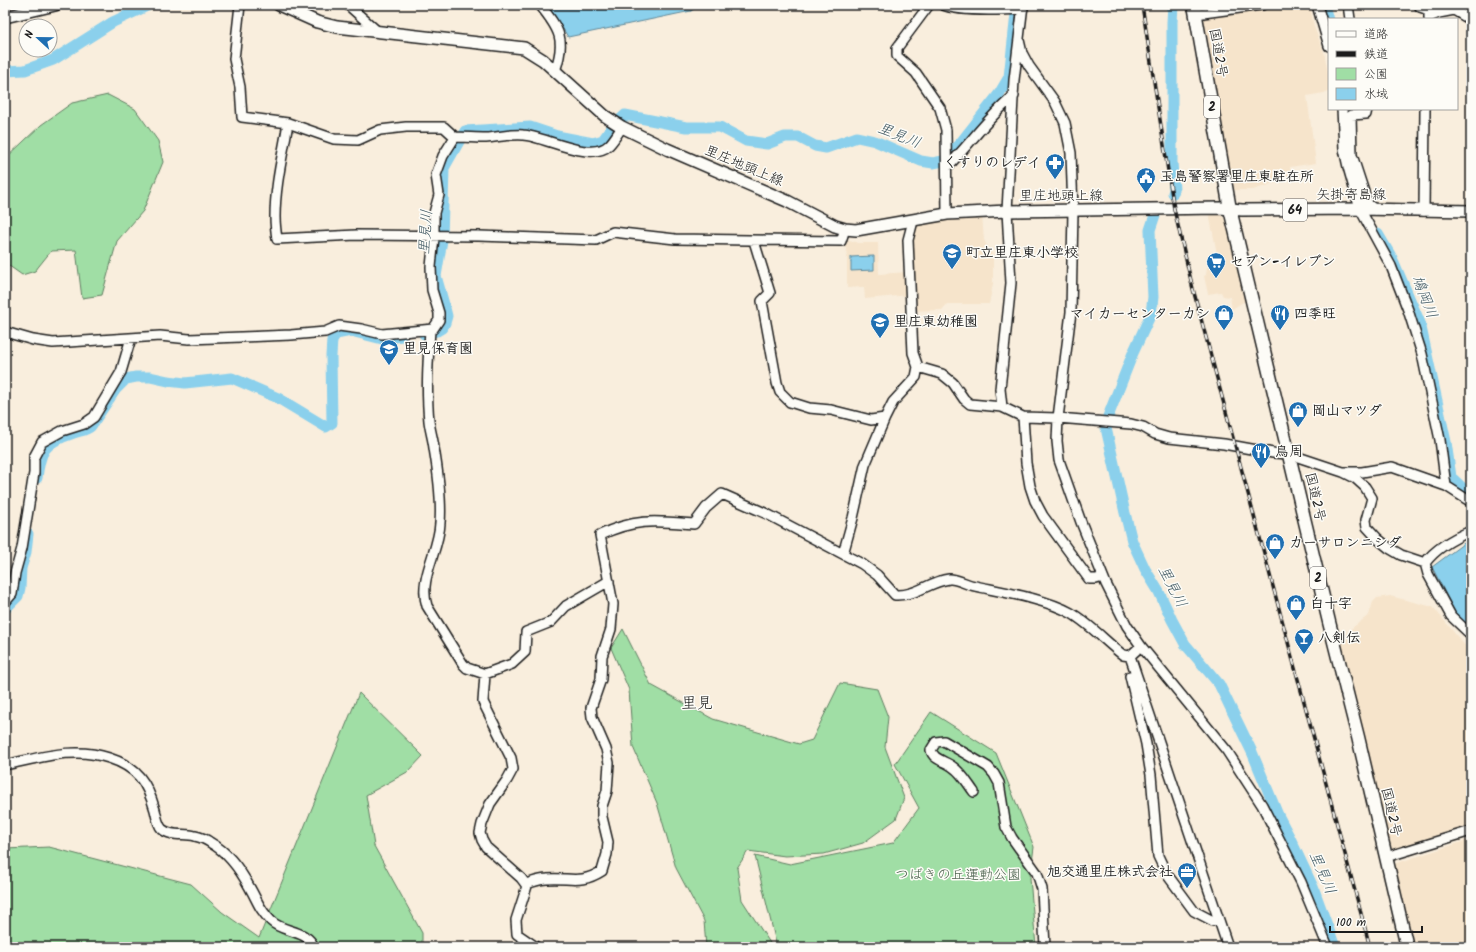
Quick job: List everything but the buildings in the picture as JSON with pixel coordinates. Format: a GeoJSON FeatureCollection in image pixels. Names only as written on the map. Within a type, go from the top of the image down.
{"type":"FeatureCollection","features":[{"type":"Feature","properties":{"kind":"highway","name":"国道2号"},"geometry":{"type":"LineString","coordinates":[[1195,9],[1230,209],[1258,330],[1358,737],[1407,947]]}},
{"type":"Feature","properties":{"kind":"main road"},"geometry":{"type":"LineString","coordinates":[[5,17],[28,8],[55,5]]}},
{"type":"Feature","properties":{"kind":"main road","name":"里庄地頭上線"},"geometry":{"type":"LineString","coordinates":[[279,5],[325,25],[524,48],[543,60],[618,125],[667,149],[787,201],[835,226],[845,229],[856,230],[947,214],[1007,211],[1230,209]]}},
{"type":"Feature","properties":{"kind":"main road","name":"矢掛寄島線"},"geometry":{"type":"LineString","coordinates":[[1230,209],[1471,211]]}},
{"type":"Feature","properties":{"kind":"street"},"geometry":{"type":"LineString","coordinates":[[240,5],[234,59],[240,87],[242,116],[288,123],[334,139],[358,140],[380,130],[406,127],[444,127],[455,137],[485,138],[523,135],[532,136],[568,148],[580,150],[605,148],[609,145],[618,125]]}},
{"type":"Feature","properties":{"kind":"street"},"geometry":{"type":"LineString","coordinates":[[348,5],[377,31]]}},
{"type":"Feature","properties":{"kind":"street"},"geometry":{"type":"LineString","coordinates":[[540,5],[553,23],[561,39],[561,55],[555,71]]}},
{"type":"Feature","properties":{"kind":"street"},"geometry":{"type":"LineString","coordinates":[[929,5],[897,48],[897,56],[916,73],[940,108],[946,130],[947,214]]}},
{"type":"Feature","properties":{"kind":"street"},"geometry":{"type":"LineString","coordinates":[[943,5],[956,8],[987,10],[1023,7],[1014,96],[1007,211],[1010,283],[1000,389],[1002,407]]}},
{"type":"Feature","properties":{"kind":"street"},"geometry":{"type":"LineString","coordinates":[[1195,9],[1262,5]]}},
{"type":"Feature","properties":{"kind":"street"},"geometry":{"type":"LineString","coordinates":[[1317,5],[1328,43]]}},
{"type":"Feature","properties":{"kind":"street"},"geometry":{"type":"LineString","coordinates":[[1348,5],[1350,18]]}},
{"type":"Feature","properties":{"kind":"street"},"geometry":{"type":"LineString","coordinates":[[1419,5],[1429,13],[1454,10],[1471,20]]}},
{"type":"Feature","properties":{"kind":"street"},"geometry":{"type":"LineString","coordinates":[[1019,40],[1022,53],[1029,66],[1055,102],[1065,122],[1071,154],[1073,211],[1071,312],[1058,418],[1057,440],[1059,460],[1080,522],[1103,576],[1127,626],[1141,646],[1227,751],[1262,805],[1298,876],[1328,947]]}},
{"type":"Feature","properties":{"kind":"street"},"geometry":{"type":"LineString","coordinates":[[947,163],[987,120],[1014,96]]}},
{"type":"Feature","properties":{"kind":"street"},"geometry":{"type":"LineString","coordinates":[[1342,110],[1344,149],[1348,167],[1369,210],[1408,310],[1422,354],[1440,440],[1446,486]]}},
{"type":"Feature","properties":{"kind":"street"},"geometry":{"type":"LineString","coordinates":[[1367,110],[1366,114],[1351,115],[1352,155],[1369,210]]}},
{"type":"Feature","properties":{"kind":"street"},"geometry":{"type":"LineString","coordinates":[[1424,210],[1425,110]]}},
{"type":"Feature","properties":{"kind":"street"},"geometry":{"type":"LineString","coordinates":[[288,123],[284,153],[279,172],[276,202],[275,217],[277,239],[356,235],[434,237],[478,236],[596,240],[613,232],[675,239],[726,238],[754,241],[777,239],[841,240],[845,229]]}},
{"type":"Feature","properties":{"kind":"street"},"geometry":{"type":"LineString","coordinates":[[5,332],[33,340],[53,343],[160,336],[189,339],[291,335],[325,332],[339,326],[382,334],[433,329],[439,320],[439,313],[432,290],[431,267],[434,237],[434,213],[439,195],[436,175],[443,156],[455,137]]}},
{"type":"Feature","properties":{"kind":"street"},"geometry":{"type":"LineString","coordinates":[[843,554],[865,465],[893,402],[916,377],[918,367],[913,352],[908,240],[913,221]]}},
{"type":"Feature","properties":{"kind":"street"},"geometry":{"type":"LineString","coordinates":[[754,241],[770,293],[762,301],[780,392],[790,402],[809,408],[831,410],[871,420],[885,418]]}},
{"type":"Feature","properties":{"kind":"street"},"geometry":{"type":"LineString","coordinates":[[430,330],[427,372],[429,422],[434,448],[439,491],[440,524],[436,548],[426,580],[424,592],[427,606],[463,664],[468,668],[485,674],[512,664],[524,652],[526,632],[551,622],[566,606],[609,581]]}},
{"type":"Feature","properties":{"kind":"street"},"geometry":{"type":"LineString","coordinates":[[5,602],[12,594],[15,573],[22,548],[34,473],[34,457],[42,442],[62,431],[84,424],[94,417],[121,372],[131,338]]}},
{"type":"Feature","properties":{"kind":"street"},"geometry":{"type":"LineString","coordinates":[[918,367],[942,374],[953,383],[970,404],[1002,407],[1023,416],[1131,424],[1143,427],[1155,434],[1169,438],[1224,444],[1273,453],[1289,454],[1343,472],[1355,478],[1365,487],[1372,498],[1370,510],[1366,520],[1367,527],[1378,539],[1401,555],[1425,562]]}},
{"type":"Feature","properties":{"kind":"street"},"geometry":{"type":"LineString","coordinates":[[1023,416],[1026,463],[1030,486],[1035,501],[1043,516],[1089,579],[1096,580],[1103,576]]}},
{"type":"Feature","properties":{"kind":"street"},"geometry":{"type":"LineString","coordinates":[[1343,472],[1362,472],[1392,467],[1446,486],[1471,502]]}},
{"type":"Feature","properties":{"kind":"street"},"geometry":{"type":"LineString","coordinates":[[526,884],[546,879],[579,880],[592,877],[602,871],[607,854],[608,842],[602,817],[602,806],[607,791],[609,763],[606,749],[590,708],[601,679],[602,656],[611,629],[613,604],[600,535],[628,524],[644,521],[694,524],[706,508],[722,494],[765,513],[871,570],[894,595],[905,595],[924,589],[932,583],[950,578],[969,585],[1048,604],[1070,613],[1126,656],[1228,947]]}},
{"type":"Feature","properties":{"kind":"street"},"geometry":{"type":"LineString","coordinates":[[1425,562],[1432,554],[1471,530]]}},
{"type":"Feature","properties":{"kind":"street"},"geometry":{"type":"LineString","coordinates":[[1425,562],[1428,574],[1450,616],[1471,635]]}},
{"type":"Feature","properties":{"kind":"street"},"geometry":{"type":"LineString","coordinates":[[1126,656],[1141,646]]}},
{"type":"Feature","properties":{"kind":"street"},"geometry":{"type":"LineString","coordinates":[[1126,656],[1146,744],[1151,775],[1158,856],[1166,873],[1194,911],[1213,921],[1219,921]]}},
{"type":"Feature","properties":{"kind":"street"},"geometry":{"type":"LineString","coordinates":[[485,674],[483,702],[511,758],[513,769],[490,804],[480,833],[486,847],[521,878],[527,886],[516,920],[517,934],[536,947]]}},
{"type":"Feature","properties":{"kind":"street"},"geometry":{"type":"LineString","coordinates":[[974,792],[953,767],[936,758],[932,754],[931,750],[936,742],[944,741],[988,767],[999,782],[1006,827],[1037,873],[1042,889],[1045,947]]}},
{"type":"Feature","properties":{"kind":"street"},"geometry":{"type":"LineString","coordinates":[[5,764],[48,755],[87,753],[109,758],[130,767],[142,779],[153,802],[158,821],[162,829],[175,835],[194,836],[212,843],[227,855],[239,869],[259,908],[273,923],[306,937],[314,947]]}},
{"type":"Feature","properties":{"kind":"street"},"geometry":{"type":"LineString","coordinates":[[1386,857],[1471,831]]}},
{"type":"Feature","properties":{"kind":"shaded area"},"geometry":{"type":"Polygon","coordinates":[[[1310,5],[1314,27],[1324,52],[1328,73],[1328,92],[1307,96],[1316,163],[1290,167],[1290,176],[1278,178],[1269,185],[1253,190],[1230,190],[1201,16],[1310,5]]]}},
{"type":"Feature","properties":{"kind":"shaded area"},"geometry":{"type":"Polygon","coordinates":[[[1209,213],[1218,213],[1224,218],[1245,301],[1232,309],[1230,297],[1223,296],[1221,292],[1208,294],[1204,276],[1206,275],[1207,267],[1219,264],[1209,213]]]}},
{"type":"Feature","properties":{"kind":"shaded area","name":"町立里庄東小学校"},"geometry":{"type":"Polygon","coordinates":[[[982,215],[984,240],[993,257],[993,284],[989,304],[947,304],[942,310],[913,311],[911,233],[915,223],[982,215]]]}},
{"type":"Feature","properties":{"kind":"shaded area"},"geometry":{"type":"Polygon","coordinates":[[[846,239],[859,243],[878,243],[879,274],[908,272],[909,295],[865,299],[864,287],[847,288],[847,253],[844,242],[846,239]]]}},
{"type":"Feature","properties":{"kind":"shaded area"},"geometry":{"type":"Polygon","coordinates":[[[1390,596],[1433,607],[1471,653],[1471,826],[1392,851],[1340,641],[1352,628],[1369,615],[1373,602],[1377,598],[1390,596]]]}},
{"type":"Feature","properties":{"kind":"shaded area"},"geometry":{"type":"Polygon","coordinates":[[[1471,839],[1471,947],[1414,947],[1394,864],[1471,839]]]}},
{"type":"Feature","properties":{"kind":"green space"},"geometry":{"type":"Polygon","coordinates":[[[108,95],[135,109],[158,141],[163,162],[143,211],[117,241],[102,295],[82,298],[76,250],[51,251],[35,271],[22,275],[5,263],[5,159],[41,125],[72,103],[108,95]]]}},
{"type":"Feature","properties":{"kind":"green space"},"geometry":{"type":"Polygon","coordinates":[[[623,629],[651,685],[713,719],[799,744],[812,740],[840,683],[877,689],[888,717],[885,747],[904,798],[896,819],[863,843],[824,854],[785,856],[748,851],[737,868],[742,900],[770,943],[770,947],[706,947],[704,921],[676,868],[657,803],[633,747],[629,690],[611,648],[623,629]]]}},
{"type":"Feature","properties":{"kind":"green space"},"geometry":{"type":"Polygon","coordinates":[[[359,693],[423,756],[409,771],[366,795],[374,846],[422,933],[422,947],[5,947],[5,849],[49,847],[191,884],[222,912],[259,938],[359,693]]]}},
{"type":"Feature","properties":{"kind":"green space","name":"つばきの丘運動公園"},"geometry":{"type":"Polygon","coordinates":[[[931,712],[996,753],[1034,847],[1030,878],[1036,947],[777,947],[755,856],[790,864],[893,843],[919,808],[895,764],[931,712]]]}},
{"type":"Feature","properties":{"kind":"water"},"geometry":{"type":"Polygon","coordinates":[[[541,5],[699,5],[691,11],[568,37],[562,27],[559,27],[541,5]]]}},
{"type":"Feature","properties":{"kind":"water"},"geometry":{"type":"Polygon","coordinates":[[[874,256],[874,270],[851,271],[851,257],[874,256]]]}},
{"type":"Feature","properties":{"kind":"water"},"geometry":{"type":"Polygon","coordinates":[[[1471,538],[1471,628],[1456,614],[1432,567],[1471,538]]]}},
{"type":"Feature","properties":{"kind":"waterway"},"geometry":{"type":"LineString","coordinates":[[5,71],[25,70],[53,60],[113,22],[149,5]]}},
{"type":"Feature","properties":{"kind":"waterway","name":"里見川"},"geometry":{"type":"LineString","coordinates":[[424,334],[437,331],[442,328],[447,316],[436,276],[442,240],[444,168],[465,131],[530,127],[557,136],[593,143],[603,140],[613,126],[625,115],[686,127],[720,127],[746,141],[767,144],[785,137],[798,137],[815,146],[826,148],[857,137],[875,141],[921,161],[933,163],[943,161],[962,141],[999,94],[1009,77],[1017,5]]}},
{"type":"Feature","properties":{"kind":"waterway","name":"里見川"},"geometry":{"type":"LineString","coordinates":[[1173,5],[1173,193]]}},
{"type":"Feature","properties":{"kind":"waterway","name":"鳩岡川"},"geometry":{"type":"LineString","coordinates":[[1324,5],[1328,20]]}},
{"type":"Feature","properties":{"kind":"waterway","name":"里見川"},"geometry":{"type":"LineString","coordinates":[[1155,215],[1150,230],[1153,297],[1151,314],[1133,353],[1107,419],[1106,428],[1125,513],[1132,541],[1172,620],[1185,644],[1219,684],[1252,752],[1278,815],[1313,887],[1335,947]]}},
{"type":"Feature","properties":{"kind":"waterway","name":"鳩岡川"},"geometry":{"type":"LineString","coordinates":[[1378,234],[1392,258],[1420,323],[1446,442],[1451,477],[1471,496]]}},
{"type":"Feature","properties":{"kind":"waterway","name":"里見川"},"geometry":{"type":"LineString","coordinates":[[37,478],[40,461],[45,449],[62,437],[87,429],[91,426],[116,389],[126,379],[150,377],[185,383],[232,378],[278,398],[326,427],[332,423],[331,356],[332,340],[336,334],[351,331],[382,339],[401,336]]}},
{"type":"Feature","properties":{"kind":"waterway","name":"里見川"},"geometry":{"type":"LineString","coordinates":[[5,609],[18,596],[21,568],[26,552],[28,534]]}},
{"type":"Feature","properties":{"kind":"railway"},"geometry":{"type":"LineString","coordinates":[[1142,5],[1174,209],[1193,289],[1370,947]]}},
{"type":"Feature","properties":{"kind":"place","name":"くすりのレデイ"},"geometry":{"type":"Point","coordinates":[1055,180]}},
{"type":"Feature","properties":{"kind":"place","name":"玉島警察署里庄東駐在所"},"geometry":{"type":"Point","coordinates":[1146,194]}},
{"type":"Feature","properties":{"kind":"place","name":"町立里庄東小学校"},"geometry":{"type":"Point","coordinates":[952,270]}},
{"type":"Feature","properties":{"kind":"place","name":"セブン-イレブン"},"geometry":{"type":"Point","coordinates":[1216,279]}},
{"type":"Feature","properties":{"kind":"place","name":"マイカーセンターカシ"},"geometry":{"type":"Point","coordinates":[1224,331]}},
{"type":"Feature","properties":{"kind":"place","name":"四季旺"},"geometry":{"type":"Point","coordinates":[1280,331]}},
{"type":"Feature","properties":{"kind":"place","name":"里庄東幼稚園"},"geometry":{"type":"Point","coordinates":[880,339]}},
{"type":"Feature","properties":{"kind":"place","name":"里見保育園"},"geometry":{"type":"Point","coordinates":[389,366]}},
{"type":"Feature","properties":{"kind":"place","name":"岡山マツダ"},"geometry":{"type":"Point","coordinates":[1298,428]}},
{"type":"Feature","properties":{"kind":"place","name":"鳥周"},"geometry":{"type":"Point","coordinates":[1261,469]}},
{"type":"Feature","properties":{"kind":"place","name":"カーサロンニシダ"},"geometry":{"type":"Point","coordinates":[1275,560]}},
{"type":"Feature","properties":{"kind":"place","name":"白十字"},"geometry":{"type":"Point","coordinates":[1296,621]}},
{"type":"Feature","properties":{"kind":"place","name":"八剣伝"},"geometry":{"type":"Point","coordinates":[1304,655]}},
{"type":"Feature","properties":{"kind":"place","name":"旭交通里庄株式会社"},"geometry":{"type":"Point","coordinates":[1187,889]}},
{"type":"Feature","properties":{"kind":"district","name":"里見"},"geometry":{"type":"Point","coordinates":[697,703]}}]}
